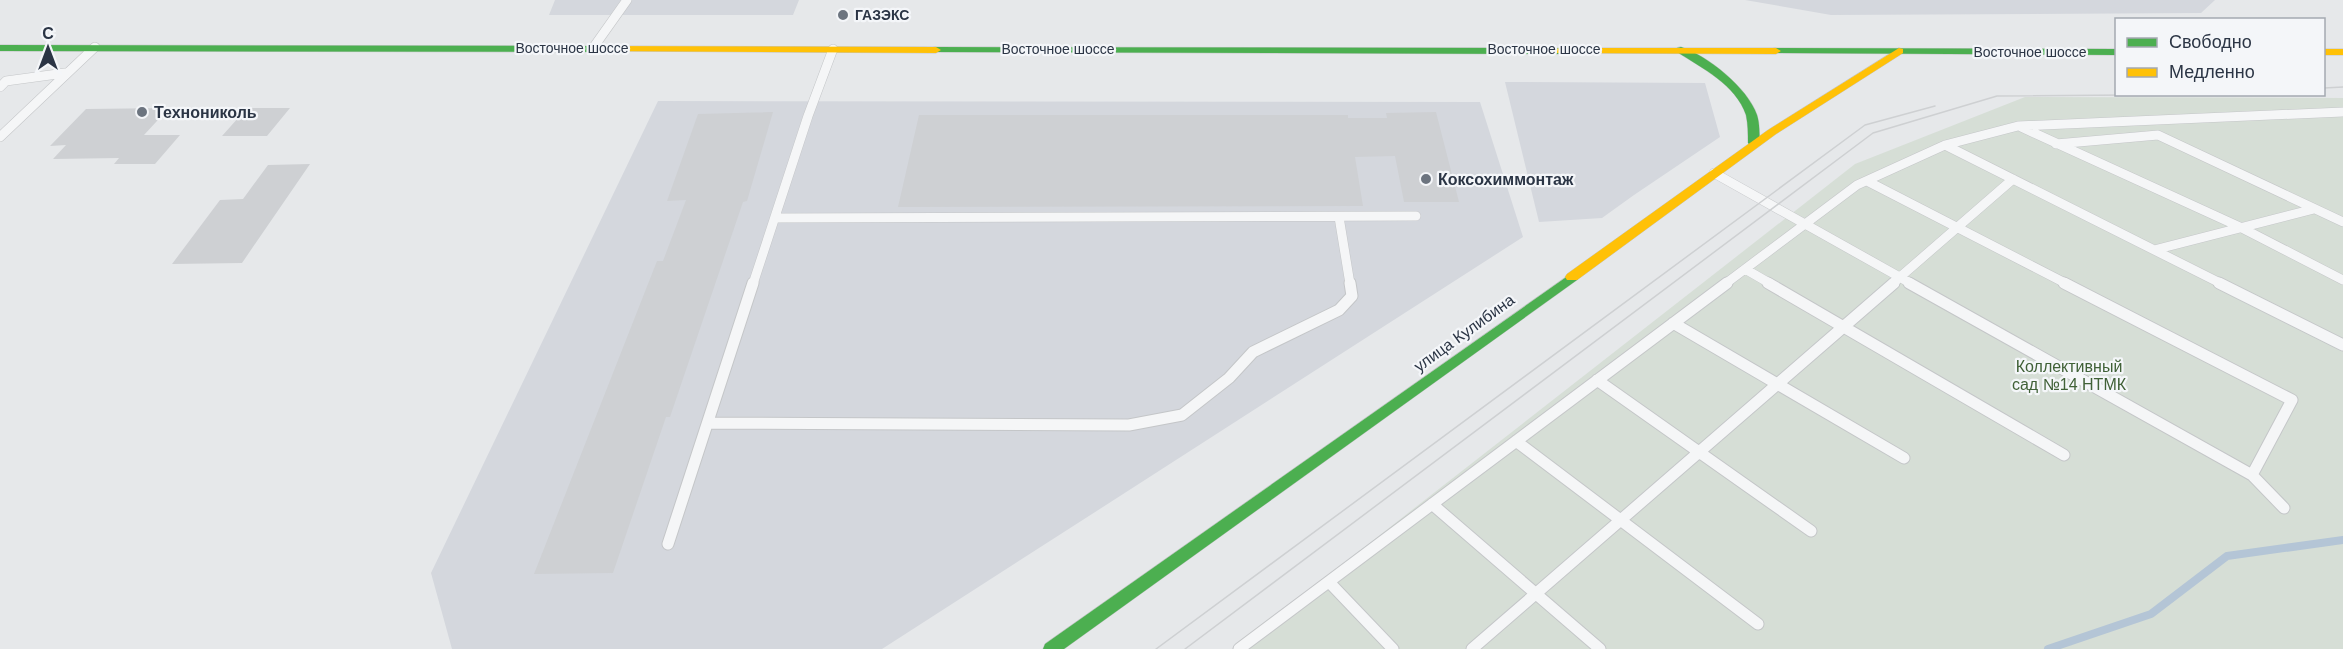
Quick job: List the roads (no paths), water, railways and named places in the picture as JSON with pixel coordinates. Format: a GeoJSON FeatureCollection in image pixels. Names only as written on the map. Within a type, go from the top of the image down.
{"type":"FeatureCollection","features":[{"type":"Feature","properties":{"kind":"main road","name":"Восточное шоссе"},"geometry":{"type":"LineString","coordinates":[[0,48],[2115,52]]}},
{"type":"Feature","properties":{"kind":"main road"},"geometry":{"type":"LineString","coordinates":[[1681,50],[1711,68],[1736,91],[1751,115],[1754,143]]}},
{"type":"Feature","properties":{"kind":"main road","name":"улица Кулибина"},"geometry":{"type":"LineString","coordinates":[[1051,649],[1754,143],[1823,96],[1899,51]]}},
{"type":"Feature","properties":{"kind":"main road"},"geometry":{"type":"LineString","coordinates":[[2325,52],[2343,52]]}},
{"type":"Feature","properties":{"kind":"lane"},"geometry":{"type":"LineString","coordinates":[[593,48],[627,0]]}},
{"type":"Feature","properties":{"kind":"lane"},"geometry":{"type":"LineString","coordinates":[[0,137],[95,47]]}},
{"type":"Feature","properties":{"kind":"lane"},"geometry":{"type":"LineString","coordinates":[[668,544],[833,49]]}},
{"type":"Feature","properties":{"kind":"lane"},"geometry":{"type":"LineString","coordinates":[[0,87],[6,81],[65,73]]}},
{"type":"Feature","properties":{"kind":"lane"},"geometry":{"type":"LineString","coordinates":[[1239,649],[1857,185],[1867,180],[1945,145],[2018,126],[2343,112]]}},
{"type":"Feature","properties":{"kind":"lane"},"geometry":{"type":"LineString","coordinates":[[2018,126],[2240,227],[2343,280]]}},
{"type":"Feature","properties":{"kind":"lane"},"geometry":{"type":"LineString","coordinates":[[2055,144],[2158,135],[2343,222]]}},
{"type":"Feature","properties":{"kind":"lane"},"geometry":{"type":"LineString","coordinates":[[1945,145],[2343,345]]}},
{"type":"Feature","properties":{"kind":"lane"},"geometry":{"type":"LineString","coordinates":[[1714,172],[2252,475],[2284,508]]}},
{"type":"Feature","properties":{"kind":"lane"},"geometry":{"type":"LineString","coordinates":[[1473,649],[2013,179]]}},
{"type":"Feature","properties":{"kind":"lane"},"geometry":{"type":"LineString","coordinates":[[1867,180],[2292,400],[2252,475]]}},
{"type":"Feature","properties":{"kind":"lane"},"geometry":{"type":"LineString","coordinates":[[2154,250],[2314,209]]}},
{"type":"Feature","properties":{"kind":"lane"},"geometry":{"type":"LineString","coordinates":[[775,218],[1416,216]]}},
{"type":"Feature","properties":{"kind":"lane"},"geometry":{"type":"LineString","coordinates":[[708,423],[1129,425],[1182,415],[1229,378],[1253,352],[1339,310],[1352,296],[1339,217]]}},
{"type":"Feature","properties":{"kind":"lane"},"geometry":{"type":"LineString","coordinates":[[1745,269],[2064,455]]}},
{"type":"Feature","properties":{"kind":"lane"},"geometry":{"type":"LineString","coordinates":[[1673,323],[1904,459]]}},
{"type":"Feature","properties":{"kind":"lane"},"geometry":{"type":"LineString","coordinates":[[1598,380],[1811,531]]}},
{"type":"Feature","properties":{"kind":"lane"},"geometry":{"type":"LineString","coordinates":[[1516,441],[1758,624]]}},
{"type":"Feature","properties":{"kind":"lane"},"geometry":{"type":"LineString","coordinates":[[1432,504],[1600,649]]}},
{"type":"Feature","properties":{"kind":"lane"},"geometry":{"type":"LineString","coordinates":[[1329,582],[1393,649]]}},
{"type":"Feature","properties":{"kind":"waterway"},"geometry":{"type":"LineString","coordinates":[[2048,649],[2151,614],[2227,556],[2343,540]]}},
{"type":"Feature","properties":{"kind":"tram line"},"geometry":{"type":"LineString","coordinates":[[2325,88],[2343,87]]}},
{"type":"Feature","properties":{"kind":"tram line"},"geometry":{"type":"LineString","coordinates":[[1185,649],[1873,133],[1997,96],[2115,95]]}},
{"type":"Feature","properties":{"kind":"tram line"},"geometry":{"type":"LineString","coordinates":[[1156,649],[1865,125],[1935,106]]}},
{"type":"Feature","properties":{"kind":"place","name":"ГАЗЭКС"},"geometry":{"type":"Point","coordinates":[843,15]}},
{"type":"Feature","properties":{"kind":"place","name":"Технониколь"},"geometry":{"type":"Point","coordinates":[142,112]}},
{"type":"Feature","properties":{"kind":"place","name":"Коксохиммонтаж"},"geometry":{"type":"Point","coordinates":[1426,179]}},
{"type":"Feature","properties":{"kind":"park label","name":"Коллективный сад №14 НТМК"},"geometry":{"type":"Point","coordinates":[2069,375]}}]}
